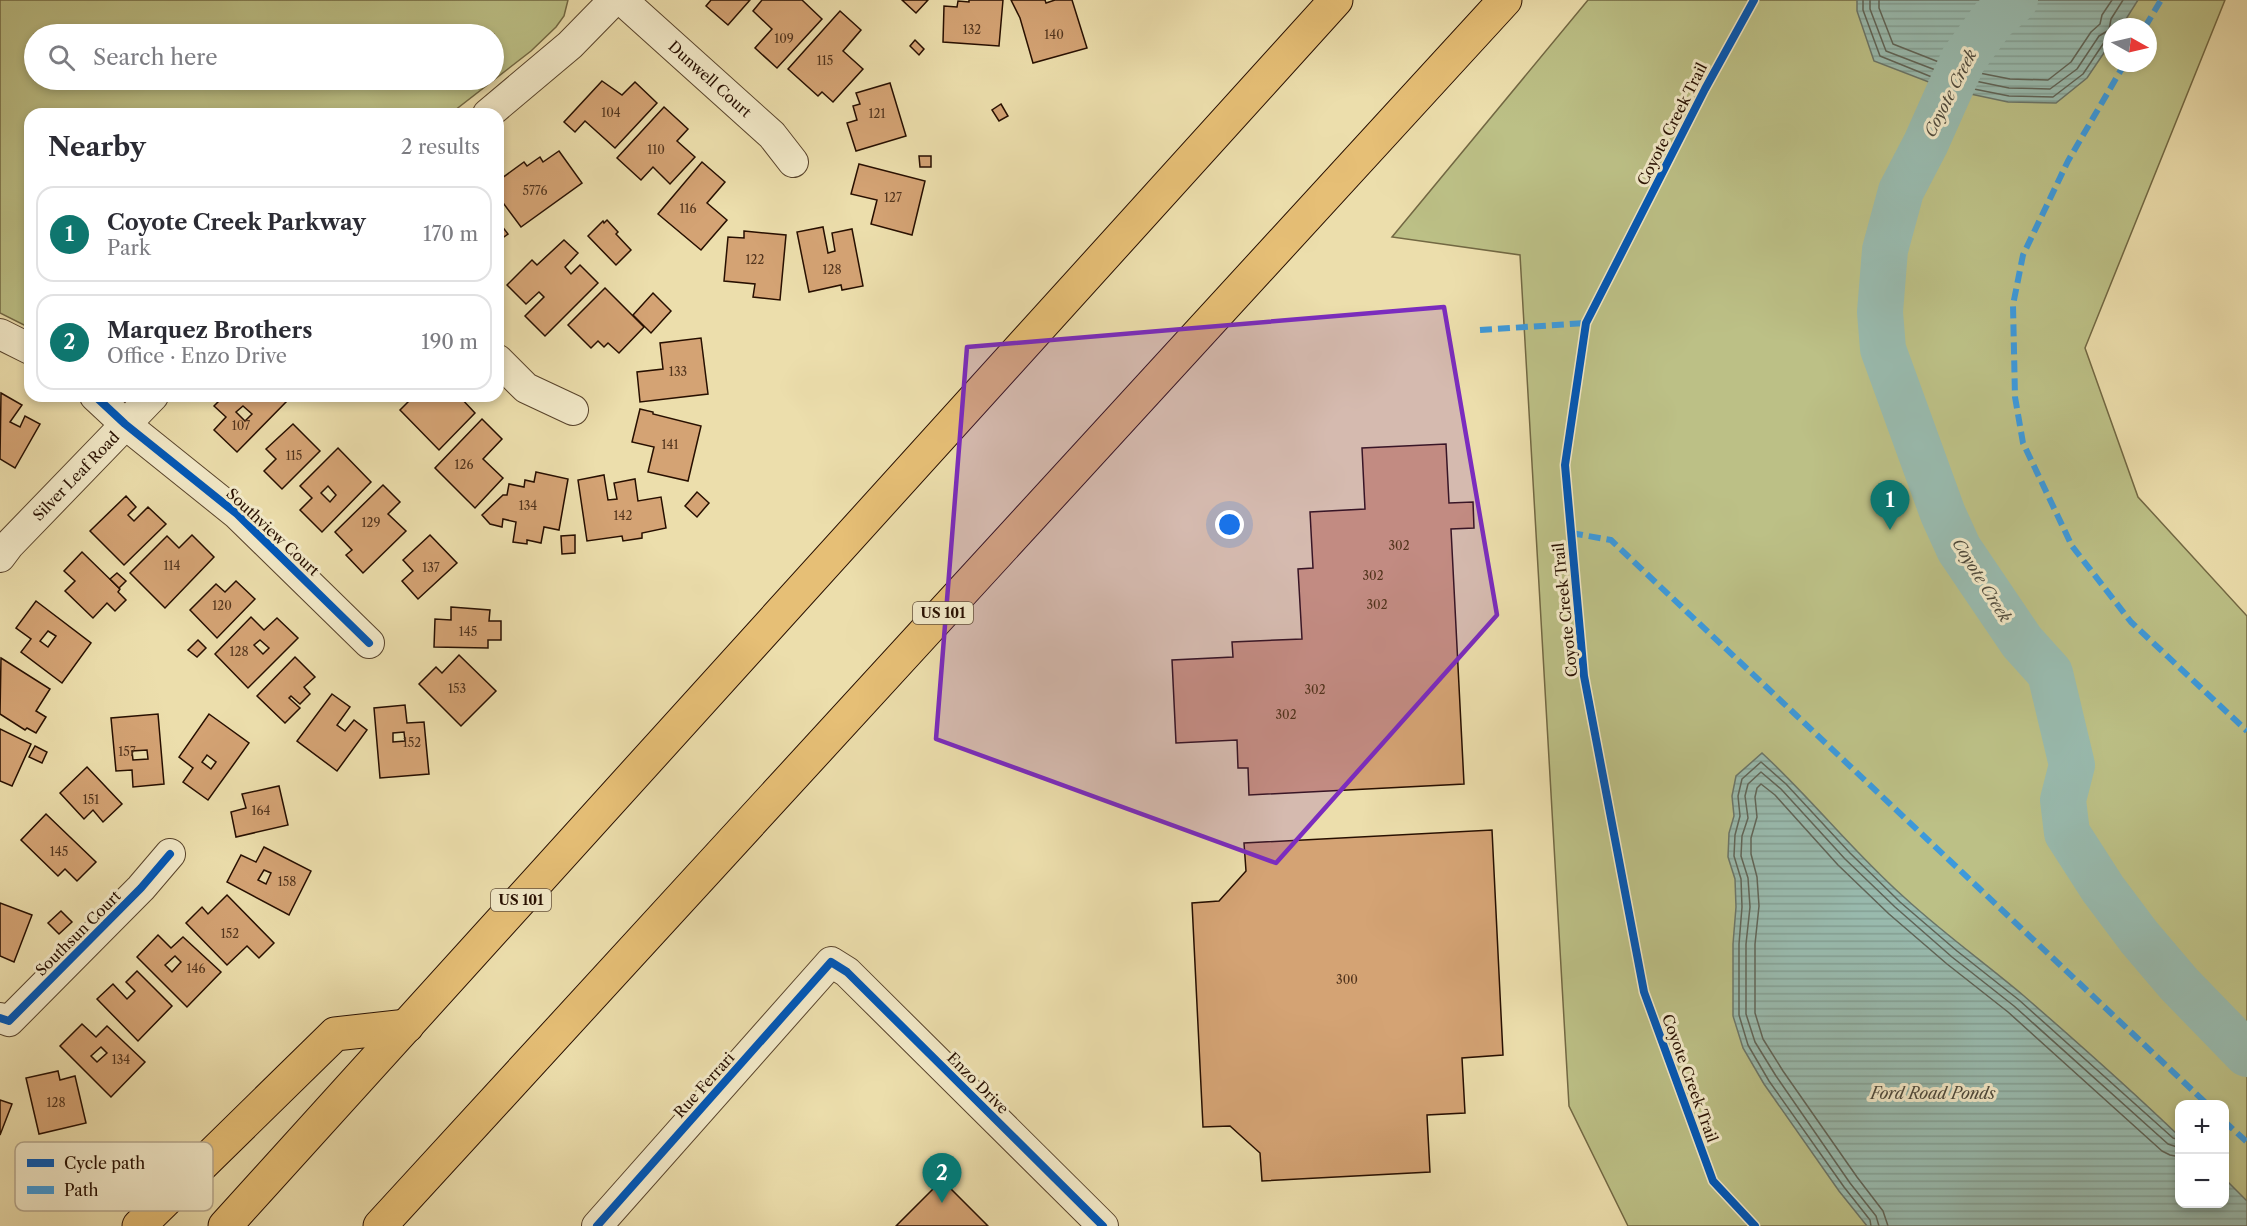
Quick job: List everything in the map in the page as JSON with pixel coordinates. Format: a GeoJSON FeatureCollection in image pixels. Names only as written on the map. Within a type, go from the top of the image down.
{"type":"FeatureCollection","features":[{"type":"Feature","properties":{"kind":"highway","name":"US 101"},"geometry":{"type":"LineString","coordinates":[[225,1226],[1336,0]]}},
{"type":"Feature","properties":{"kind":"highway","name":"US 101"},"geometry":{"type":"LineString","coordinates":[[380,1226],[1505,0]]}},
{"type":"Feature","properties":{"kind":"highway"},"geometry":{"type":"LineString","coordinates":[[213,1154],[334,1034],[407,1026]]}},
{"type":"Feature","properties":{"kind":"highway"},"geometry":{"type":"LineString","coordinates":[[140,1226],[155,1211]]}},
{"type":"Feature","properties":{"kind":"street"},"geometry":{"type":"LineString","coordinates":[[495,108],[570,45],[614,0]]}},
{"type":"Feature","properties":{"kind":"street","name":"Dunwell Court"},"geometry":{"type":"LineString","coordinates":[[622,0],[772,135],[793,162]]}},
{"type":"Feature","properties":{"kind":"street"},"geometry":{"type":"LineString","coordinates":[[0,334],[24,346]]}},
{"type":"Feature","properties":{"kind":"street"},"geometry":{"type":"LineString","coordinates":[[504,366],[526,388],[573,410]]}},
{"type":"Feature","properties":{"kind":"street","name":"Southview Court"},"geometry":{"type":"LineString","coordinates":[[101,402],[125,424],[237,514],[369,643]]}},
{"type":"Feature","properties":{"kind":"street","name":"Silver Leaf Road"},"geometry":{"type":"LineString","coordinates":[[0,557],[147,402]]}},
{"type":"Feature","properties":{"kind":"street","name":"Southsun Court"},"geometry":{"type":"LineString","coordinates":[[0,1018],[9,1021],[141,888],[170,854]]}},
{"type":"Feature","properties":{"kind":"street","name":"Rue Ferrari"},"geometry":{"type":"LineString","coordinates":[[597,1226],[831,962]]}},
{"type":"Feature","properties":{"kind":"street","name":"Enzo Drive"},"geometry":{"type":"LineString","coordinates":[[831,962],[847,972],[1103,1226]]}},
{"type":"Feature","properties":{"kind":"highlighted area"},"geometry":{"type":"Polygon","coordinates":[[[1444,307],[1497,615],[1276,863],[936,739],[967,347],[1444,307]]]}},
{"type":"Feature","properties":{"kind":"green space"},"geometry":{"type":"Polygon","coordinates":[[[0,0],[568,0],[564,16],[556,27],[504,72],[504,24],[24,24],[24,90],[481,90],[458,108],[24,108],[24,325],[0,313],[0,0]]]}},
{"type":"Feature","properties":{"kind":"green space"},"geometry":{"type":"Polygon","coordinates":[[[1588,0],[2225,0],[2085,348],[2138,497],[2247,616],[2247,1226],[1628,1226],[1569,1106],[1520,255],[1392,237],[1588,0]]]}},
{"type":"Feature","properties":{"kind":"water"},"geometry":{"type":"Polygon","coordinates":[[[1857,0],[2138,0],[2127,18],[2103,18],[2103,54],[2087,78],[2056,103],[2008,102],[1947,89],[1874,61],[1857,11],[1857,0]]]}},
{"type":"Feature","properties":{"kind":"water","name":"Ford Road Ponds"},"geometry":{"type":"Polygon","coordinates":[[[1762,753],[1886,881],[2024,996],[2175,1132],[2175,1208],[2229,1208],[2229,1183],[2247,1201],[2247,1226],[1867,1226],[1839,1191],[1764,1084],[1743,1048],[1733,1016],[1733,944],[1736,907],[1735,879],[1728,857],[1729,833],[1734,816],[1732,796],[1736,776],[1762,753]]]}},
{"type":"Feature","properties":{"kind":"building"},"geometry":{"type":"Polygon","coordinates":[[[711,0],[750,0],[728,25],[706,6],[711,0]]]}},
{"type":"Feature","properties":{"kind":"building"},"geometry":{"type":"Polygon","coordinates":[[[762,0],[802,0],[822,19],[777,68],[755,48],[772,29],[753,11],[762,0]]]}},
{"type":"Feature","properties":{"kind":"building"},"geometry":{"type":"Polygon","coordinates":[[[902,0],[928,0],[916,13],[902,0]]]}},
{"type":"Feature","properties":{"kind":"building"},"geometry":{"type":"Polygon","coordinates":[[[969,0],[1003,0],[999,46],[943,42],[944,6],[957,7],[958,1],[969,2],[969,0]]]}},
{"type":"Feature","properties":{"kind":"building"},"geometry":{"type":"Polygon","coordinates":[[[1011,0],[1045,0],[1046,3],[1055,0],[1072,0],[1087,48],[1033,63],[1020,18],[1011,0]]]}},
{"type":"Feature","properties":{"kind":"building"},"geometry":{"type":"Polygon","coordinates":[[[840,11],[861,30],[843,51],[863,69],[833,102],[822,92],[818,96],[788,69],[840,11]]]}},
{"type":"Feature","properties":{"kind":"building"},"geometry":{"type":"Polygon","coordinates":[[[915,40],[924,49],[919,55],[910,46],[915,40]]]}},
{"type":"Feature","properties":{"kind":"building"},"geometry":{"type":"Polygon","coordinates":[[[602,81],[622,95],[635,82],[657,103],[615,148],[585,121],[575,132],[564,122],[602,81]]]}},
{"type":"Feature","properties":{"kind":"building"},"geometry":{"type":"Polygon","coordinates":[[[890,83],[906,136],[856,151],[847,123],[857,120],[853,106],[860,104],[856,93],[890,83]]]}},
{"type":"Feature","properties":{"kind":"building"},"geometry":{"type":"Polygon","coordinates":[[[1001,104],[1008,116],[999,121],[992,110],[1001,104]]]}},
{"type":"Feature","properties":{"kind":"building"},"geometry":{"type":"Polygon","coordinates":[[[664,107],[688,129],[677,141],[695,157],[670,184],[653,167],[641,180],[617,158],[664,107]]]}},
{"type":"Feature","properties":{"kind":"building"},"geometry":{"type":"Polygon","coordinates":[[[559,151],[582,183],[521,227],[504,204],[504,177],[524,162],[527,166],[540,157],[543,162],[559,151]]]}},
{"type":"Feature","properties":{"kind":"building"},"geometry":{"type":"Polygon","coordinates":[[[919,156],[931,156],[931,167],[920,167],[919,156]]]}},
{"type":"Feature","properties":{"kind":"building"},"geometry":{"type":"Polygon","coordinates":[[[702,162],[725,182],[707,203],[727,220],[701,250],[658,214],[702,162]]]}},
{"type":"Feature","properties":{"kind":"building"},"geometry":{"type":"Polygon","coordinates":[[[859,164],[925,181],[912,235],[871,224],[877,200],[851,194],[859,164]]]}},
{"type":"Feature","properties":{"kind":"building"},"geometry":{"type":"Polygon","coordinates":[[[607,220],[631,250],[616,265],[588,236],[603,221],[604,223],[607,220]]]}},
{"type":"Feature","properties":{"kind":"building"},"geometry":{"type":"Polygon","coordinates":[[[823,227],[828,253],[835,251],[832,233],[852,229],[863,286],[842,290],[841,285],[809,292],[797,232],[823,227]]]}},
{"type":"Feature","properties":{"kind":"building"},"geometry":{"type":"Polygon","coordinates":[[[744,231],[786,235],[780,300],[753,297],[755,284],[724,281],[728,237],[744,238],[744,231]]]}},
{"type":"Feature","properties":{"kind":"building"},"geometry":{"type":"Polygon","coordinates":[[[564,240],[578,253],[565,267],[571,274],[580,265],[598,283],[545,336],[525,316],[544,297],[539,292],[526,304],[507,285],[532,260],[537,265],[564,240]]]}},
{"type":"Feature","properties":{"kind":"building"},"geometry":{"type":"Polygon","coordinates":[[[605,288],[644,327],[619,353],[608,343],[604,347],[598,341],[591,348],[568,325],[605,288]]]}},
{"type":"Feature","properties":{"kind":"building"},"geometry":{"type":"Polygon","coordinates":[[[653,293],[671,311],[651,333],[633,315],[653,293]]]}},
{"type":"Feature","properties":{"kind":"building"},"geometry":{"type":"Polygon","coordinates":[[[701,338],[708,394],[640,402],[637,372],[663,369],[660,343],[701,338]]]}},
{"type":"Feature","properties":{"kind":"building"},"geometry":{"type":"Polygon","coordinates":[[[1,393],[22,405],[10,422],[20,427],[25,416],[40,424],[15,468],[0,459],[1,393]]]}},
{"type":"Feature","properties":{"kind":"building"},"geometry":{"type":"Polygon","coordinates":[[[218,402],[286,402],[237,452],[214,430],[226,417],[214,406],[218,402]],[[243,406],[236,412],[245,421],[252,414],[243,406]]]}},
{"type":"Feature","properties":{"kind":"building"},"geometry":{"type":"Polygon","coordinates":[[[408,402],[465,402],[475,413],[439,450],[400,410],[408,402]]]}},
{"type":"Feature","properties":{"kind":"building"},"geometry":{"type":"Polygon","coordinates":[[[640,409],[701,426],[688,481],[648,472],[654,447],[632,442],[640,409]]]}},
{"type":"Feature","properties":{"kind":"building"},"geometry":{"type":"Polygon","coordinates":[[[482,419],[502,439],[483,459],[503,478],[475,508],[435,468],[482,419]]]}},
{"type":"Feature","properties":{"kind":"building"},"geometry":{"type":"Polygon","coordinates":[[[293,424],[320,451],[282,489],[264,471],[276,459],[266,449],[293,424]]]}},
{"type":"Feature","properties":{"kind":"building"},"geometry":{"type":"Polygon","coordinates":[[[1446,444],[1449,503],[1473,502],[1474,528],[1451,529],[1464,784],[1249,795],[1248,768],[1238,768],[1237,740],[1176,743],[1172,660],[1233,657],[1232,642],[1302,639],[1298,569],[1313,568],[1310,512],[1365,509],[1362,448],[1446,444]]]}},
{"type":"Feature","properties":{"kind":"building"},"geometry":{"type":"Polygon","coordinates":[[[338,448],[371,482],[322,532],[300,510],[312,498],[300,486],[338,448]],[[328,486],[321,493],[330,502],[336,495],[328,486]]]}},
{"type":"Feature","properties":{"kind":"building"},"geometry":{"type":"Polygon","coordinates":[[[536,472],[568,479],[559,530],[544,527],[541,543],[527,540],[527,544],[513,542],[516,522],[503,519],[502,527],[490,524],[482,515],[503,495],[507,495],[509,484],[524,487],[525,480],[534,482],[536,472]]]}},
{"type":"Feature","properties":{"kind":"building"},"geometry":{"type":"Polygon","coordinates":[[[604,475],[608,500],[617,499],[614,483],[635,479],[638,501],[661,497],[666,528],[642,533],[642,538],[623,541],[622,536],[587,541],[578,480],[604,475]]]}},
{"type":"Feature","properties":{"kind":"building"},"geometry":{"type":"Polygon","coordinates":[[[383,485],[400,502],[388,514],[406,531],[363,573],[346,555],[352,550],[335,532],[383,485]]]}},
{"type":"Feature","properties":{"kind":"building"},"geometry":{"type":"Polygon","coordinates":[[[697,492],[709,503],[697,517],[685,506],[697,492]]]}},
{"type":"Feature","properties":{"kind":"building"},"geometry":{"type":"Polygon","coordinates":[[[126,496],[136,507],[128,515],[134,521],[148,507],[166,524],[124,565],[90,531],[126,496]]]}},
{"type":"Feature","properties":{"kind":"building"},"geometry":{"type":"Polygon","coordinates":[[[192,535],[214,557],[165,608],[130,573],[167,536],[179,548],[192,535]]]}},
{"type":"Feature","properties":{"kind":"building"},"geometry":{"type":"Polygon","coordinates":[[[430,535],[457,563],[418,599],[402,581],[413,571],[403,560],[430,535]]]}},
{"type":"Feature","properties":{"kind":"building"},"geometry":{"type":"Polygon","coordinates":[[[575,535],[575,553],[562,554],[561,536],[575,535]]]}},
{"type":"Feature","properties":{"kind":"building"},"geometry":{"type":"Polygon","coordinates":[[[82,552],[120,589],[118,592],[126,600],[115,611],[107,603],[93,618],[65,591],[75,581],[64,571],[82,552]]]}},
{"type":"Feature","properties":{"kind":"building"},"geometry":{"type":"Polygon","coordinates":[[[117,573],[126,581],[119,588],[110,579],[117,573]]]}},
{"type":"Feature","properties":{"kind":"building"},"geometry":{"type":"Polygon","coordinates":[[[236,581],[255,599],[217,638],[190,610],[216,584],[225,592],[236,581]]]}},
{"type":"Feature","properties":{"kind":"building"},"geometry":{"type":"Polygon","coordinates":[[[36,601],[91,643],[62,683],[21,652],[31,639],[16,628],[36,601]],[[48,631],[40,641],[48,647],[56,636],[48,631]]]}},
{"type":"Feature","properties":{"kind":"building"},"geometry":{"type":"Polygon","coordinates":[[[451,607],[490,610],[489,621],[501,621],[501,640],[488,640],[488,648],[434,647],[435,619],[451,620],[451,607]]]}},
{"type":"Feature","properties":{"kind":"building"},"geometry":{"type":"Polygon","coordinates":[[[251,617],[264,630],[277,618],[298,638],[248,688],[215,654],[251,617]],[[260,640],[254,645],[263,654],[269,648],[260,640]]]}},
{"type":"Feature","properties":{"kind":"building"},"geometry":{"type":"Polygon","coordinates":[[[198,640],[206,648],[197,657],[188,650],[198,640]]]}},
{"type":"Feature","properties":{"kind":"building"},"geometry":{"type":"Polygon","coordinates":[[[459,655],[496,691],[461,726],[419,684],[436,667],[442,673],[459,655]]]}},
{"type":"Feature","properties":{"kind":"building"},"geometry":{"type":"Polygon","coordinates":[[[295,657],[315,677],[304,687],[310,694],[300,704],[291,696],[289,698],[300,708],[285,723],[257,696],[295,657]]]}},
{"type":"Feature","properties":{"kind":"building"},"geometry":{"type":"Polygon","coordinates":[[[1,658],[50,689],[36,711],[46,717],[36,733],[27,728],[25,730],[0,714],[1,658]]]}},
{"type":"Feature","properties":{"kind":"building"},"geometry":{"type":"Polygon","coordinates":[[[332,694],[350,707],[337,725],[345,731],[354,720],[367,730],[337,771],[297,741],[332,694]]]}},
{"type":"Feature","properties":{"kind":"building"},"geometry":{"type":"Polygon","coordinates":[[[405,705],[407,723],[424,722],[429,774],[380,778],[374,708],[405,705]],[[404,732],[393,733],[393,742],[405,741],[404,732]]]}},
{"type":"Feature","properties":{"kind":"building"},"geometry":{"type":"Polygon","coordinates":[[[158,714],[164,784],[133,787],[132,770],[116,771],[111,718],[158,714]],[[147,750],[132,751],[133,760],[148,759],[147,750]]]}},
{"type":"Feature","properties":{"kind":"building"},"geometry":{"type":"Polygon","coordinates":[[[209,714],[249,743],[208,800],[183,782],[193,768],[179,757],[209,714]],[[207,755],[202,762],[211,769],[216,762],[207,755]]]}},
{"type":"Feature","properties":{"kind":"building"},"geometry":{"type":"Polygon","coordinates":[[[0,729],[31,744],[12,786],[0,781],[0,729]]]}},
{"type":"Feature","properties":{"kind":"building"},"geometry":{"type":"Polygon","coordinates":[[[35,746],[47,752],[42,763],[29,757],[35,746]]]}},
{"type":"Feature","properties":{"kind":"building"},"geometry":{"type":"Polygon","coordinates":[[[87,767],[122,804],[103,822],[93,810],[84,819],[60,793],[87,767]]]}},
{"type":"Feature","properties":{"kind":"building"},"geometry":{"type":"Polygon","coordinates":[[[279,786],[288,825],[236,837],[231,812],[246,808],[242,794],[279,786]]]}},
{"type":"Feature","properties":{"kind":"building"},"geometry":{"type":"Polygon","coordinates":[[[46,814],[96,862],[77,881],[65,869],[58,876],[21,840],[46,814]]]}},
{"type":"Feature","properties":{"kind":"building"},"geometry":{"type":"Polygon","coordinates":[[[1492,830],[1503,1055],[1462,1058],[1465,1113],[1427,1115],[1430,1172],[1262,1181],[1260,1153],[1230,1126],[1203,1127],[1192,903],[1219,901],[1246,871],[1244,843],[1492,830]]]}},
{"type":"Feature","properties":{"kind":"building"},"geometry":{"type":"Polygon","coordinates":[[[264,847],[311,871],[289,915],[227,882],[241,855],[256,862],[264,847]],[[264,870],[258,880],[266,884],[271,873],[264,870]]]}},
{"type":"Feature","properties":{"kind":"building"},"geometry":{"type":"Polygon","coordinates":[[[227,895],[274,943],[259,958],[247,946],[227,965],[186,923],[202,907],[208,914],[227,895]]]}},
{"type":"Feature","properties":{"kind":"building"},"geometry":{"type":"Polygon","coordinates":[[[0,903],[32,915],[14,962],[0,956],[0,903]]]}},
{"type":"Feature","properties":{"kind":"building"},"geometry":{"type":"Polygon","coordinates":[[[61,911],[72,922],[59,934],[48,923],[61,911]]]}},
{"type":"Feature","properties":{"kind":"building"},"geometry":{"type":"Polygon","coordinates":[[[158,935],[171,948],[183,937],[221,972],[187,1007],[137,957],[158,935]],[[175,956],[165,965],[172,972],[181,962],[175,956]]]}},
{"type":"Feature","properties":{"kind":"building"},"geometry":{"type":"Polygon","coordinates":[[[137,971],[172,1006],[138,1041],[97,999],[113,984],[127,999],[135,991],[126,982],[137,971]]]}},
{"type":"Feature","properties":{"kind":"building"},"geometry":{"type":"Polygon","coordinates":[[[82,1024],[96,1037],[107,1026],[145,1062],[111,1097],[60,1046],[82,1024]],[[101,1047],[91,1056],[97,1062],[107,1053],[101,1047]]]}},
{"type":"Feature","properties":{"kind":"building"},"geometry":{"type":"Polygon","coordinates":[[[58,1071],[60,1080],[75,1076],[86,1123],[39,1134],[26,1078],[58,1071]]]}},
{"type":"Feature","properties":{"kind":"building"},"geometry":{"type":"Polygon","coordinates":[[[0,1100],[12,1104],[0,1135],[0,1100]]]}},
{"type":"Feature","properties":{"kind":"building"},"geometry":{"type":"Polygon","coordinates":[[[942,1180],[988,1226],[896,1226],[942,1180]]]}},
{"type":"Feature","properties":{"kind":"waterway","name":"Coyote Creek"},"geometry":{"type":"LineString","coordinates":[[2015,0],[1993,19],[1963,60],[1926,143],[1901,191],[1885,250],[1880,312],[1883,349],[1943,514],[1959,549],[2022,642],[2050,673],[2072,765],[2063,800],[2067,833],[2103,889],[2139,937],[2179,984],[2247,1054]]}},
{"type":"Feature","properties":{"kind":"marked path"},"geometry":{"type":"LineString","coordinates":[[2150,18],[2161,0]]}},
{"type":"Feature","properties":{"kind":"marked path"},"geometry":{"type":"LineString","coordinates":[[2120,72],[2068,161],[2023,255],[2013,305],[2015,397],[2023,443],[2072,546],[2131,622],[2247,731]]}},
{"type":"Feature","properties":{"kind":"marked path"},"geometry":{"type":"LineString","coordinates":[[1480,330],[1586,323]]}},
{"type":"Feature","properties":{"kind":"marked path"},"geometry":{"type":"LineString","coordinates":[[1571,533],[1611,540],[2203,1100]]}},
{"type":"Feature","properties":{"kind":"marked path"},"geometry":{"type":"LineString","coordinates":[[2229,1126],[2247,1142]]}},
{"type":"Feature","properties":{"kind":"cycle path","name":"Coyote Creek Trail"},"geometry":{"type":"LineString","coordinates":[[1754,0],[1705,89],[1586,323],[1565,465],[1584,676],[1644,992],[1713,1181],[1755,1226]]}},
{"type":"Feature","properties":{"kind":"cycle path"},"geometry":{"type":"LineString","coordinates":[[101,402],[125,424],[237,514],[369,643]]}},
{"type":"Feature","properties":{"kind":"cycle path"},"geometry":{"type":"LineString","coordinates":[[0,1018],[9,1021],[141,888],[170,854]]}},
{"type":"Feature","properties":{"kind":"cycle path"},"geometry":{"type":"LineString","coordinates":[[597,1226],[831,962],[847,972],[1103,1226]]}},
{"type":"Feature","properties":{"kind":"place","name":"Coyote Creek Parkway"},"geometry":{"type":"Point","coordinates":[1890,530]}},
{"type":"Feature","properties":{"kind":"place","name":"Marquez Brothers"},"geometry":{"type":"Point","coordinates":[942,1203]}}]}
